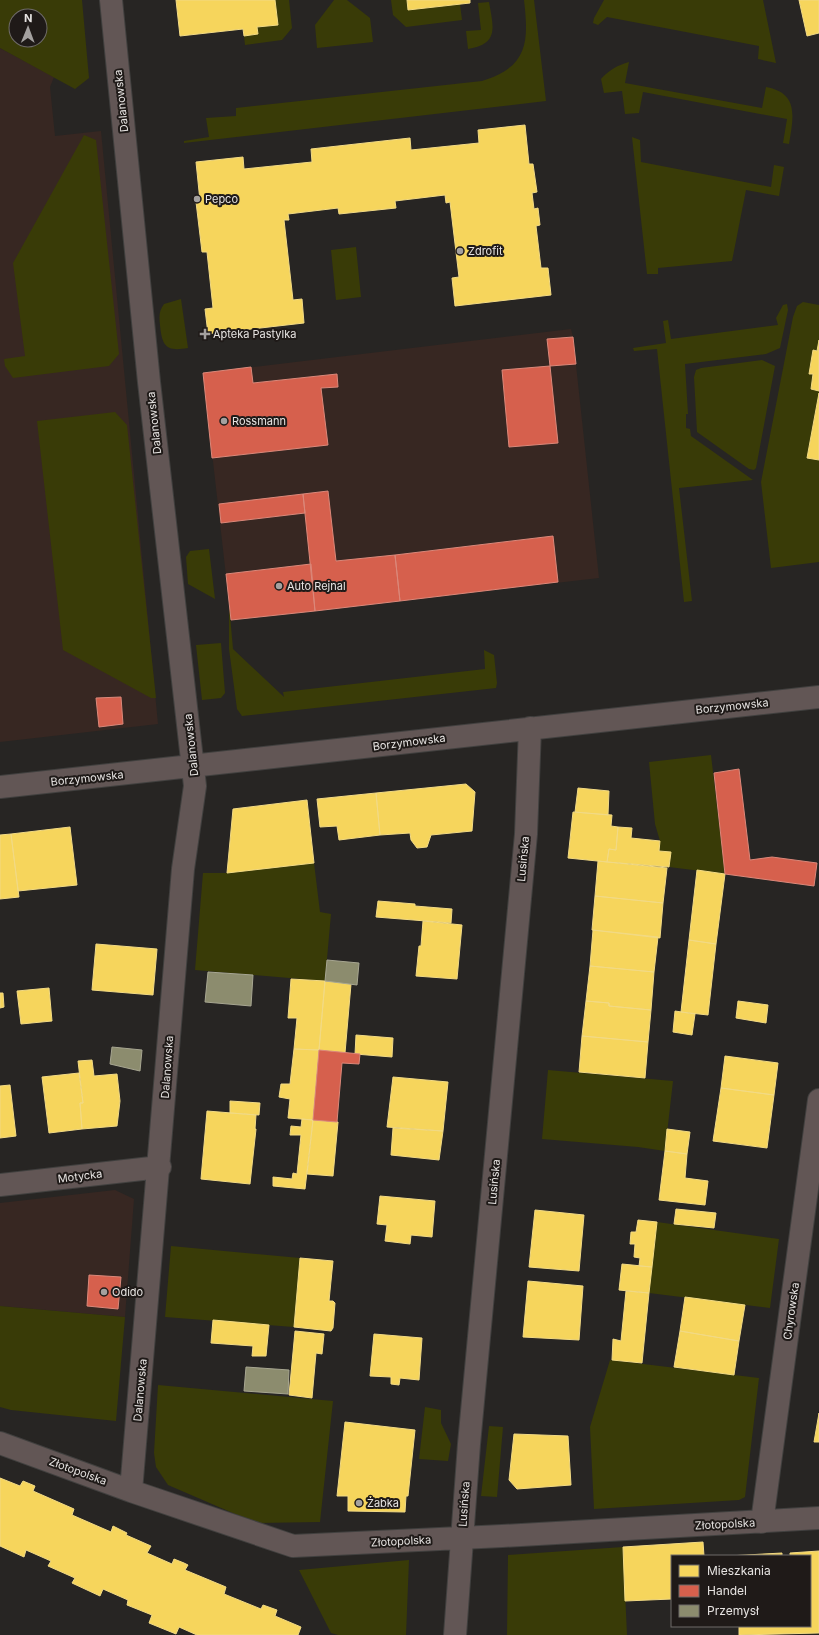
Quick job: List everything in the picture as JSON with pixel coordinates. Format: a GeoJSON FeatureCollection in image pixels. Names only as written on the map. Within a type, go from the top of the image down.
{"type":"FeatureCollection","features":[{"type":"Feature","properties":{"kind":"street","name":"Dalanowska"},"geometry":{"type":"LineString","coordinates":[[110,0],[149,382],[195,786],[183,869],[160,1166],[131,1491]]}},
{"type":"Feature","properties":{"kind":"street","name":"Borzymowska"},"geometry":{"type":"LineString","coordinates":[[0,787],[819,697]]}},
{"type":"Feature","properties":{"kind":"street","name":"Lusińska"},"geometry":{"type":"LineString","coordinates":[[455,1635],[469,1444],[526,834],[530,728]]}},
{"type":"Feature","properties":{"kind":"street","name":"Chyrowska"},"geometry":{"type":"LineString","coordinates":[[762,1522],[819,1100]]}},
{"type":"Feature","properties":{"kind":"street","name":"Motycka"},"geometry":{"type":"LineString","coordinates":[[0,1185],[160,1166]]}},
{"type":"Feature","properties":{"kind":"street","name":"Złotopolska"},"geometry":{"type":"LineString","coordinates":[[0,1443],[131,1491],[293,1546],[819,1518]]}},
{"type":"Feature","properties":{"kind":"shaded area"},"geometry":{"type":"Polygon","coordinates":[[[0,0],[82,0],[89,78],[75,89],[0,48],[0,0]]]}},
{"type":"Feature","properties":{"kind":"shaded area"},"geometry":{"type":"Polygon","coordinates":[[[275,0],[289,0],[292,28],[282,40],[245,45],[244,36],[258,34],[257,27],[278,25],[275,0]]]}},
{"type":"Feature","properties":{"kind":"shaded area"},"geometry":{"type":"Polygon","coordinates":[[[334,0],[347,0],[370,18],[373,42],[317,48],[315,25],[334,0]]]}},
{"type":"Feature","properties":{"kind":"shaded area"},"geometry":{"type":"Polygon","coordinates":[[[391,0],[407,0],[408,10],[460,4],[462,20],[406,27],[393,15],[391,0]]]}},
{"type":"Feature","properties":{"kind":"shaded area"},"geometry":{"type":"Polygon","coordinates":[[[524,0],[534,0],[546,101],[184,143],[184,141],[209,137],[206,118],[236,116],[236,108],[482,81],[497,75],[509,68],[517,60],[522,51],[526,28],[524,0]]]}},
{"type":"Feature","properties":{"kind":"shaded area"},"geometry":{"type":"Polygon","coordinates":[[[604,0],[763,0],[776,63],[758,59],[759,46],[607,17],[598,25],[593,23],[594,18],[604,0]]]}},
{"type":"Feature","properties":{"kind":"shaded area"},"geometry":{"type":"Polygon","coordinates":[[[489,2],[493,26],[490,38],[478,47],[468,49],[466,31],[481,30],[478,3],[489,2]]]}},
{"type":"Feature","properties":{"kind":"shaded area"},"geometry":{"type":"Polygon","coordinates":[[[0,48],[54,77],[50,87],[55,136],[101,131],[158,724],[0,742],[0,48]]]}},
{"type":"Feature","properties":{"kind":"shaded area"},"geometry":{"type":"Polygon","coordinates":[[[629,62],[625,83],[762,108],[766,87],[777,90],[789,101],[792,108],[792,125],[789,144],[783,143],[787,119],[643,92],[639,113],[625,114],[622,91],[604,93],[601,79],[614,68],[629,62]]]}},
{"type":"Feature","properties":{"kind":"shaded area"},"geometry":{"type":"Polygon","coordinates":[[[84,135],[96,140],[119,354],[109,366],[13,378],[5,366],[4,359],[25,356],[13,263],[84,135]]]}},
{"type":"Feature","properties":{"kind":"shaded area"},"geometry":{"type":"Polygon","coordinates":[[[632,137],[640,140],[641,162],[771,187],[774,165],[784,167],[779,196],[746,190],[732,261],[658,268],[658,274],[647,274],[632,137]]]}},
{"type":"Feature","properties":{"kind":"shaded area"},"geometry":{"type":"Polygon","coordinates":[[[356,247],[361,297],[336,300],[331,250],[356,247]]]}},
{"type":"Feature","properties":{"kind":"shaded area"},"geometry":{"type":"Polygon","coordinates":[[[181,299],[188,348],[175,349],[166,346],[164,343],[161,332],[160,314],[164,304],[181,299]]]}},
{"type":"Feature","properties":{"kind":"shaded area"},"geometry":{"type":"Polygon","coordinates":[[[803,302],[819,305],[819,340],[817,351],[813,350],[809,374],[813,374],[811,389],[819,391],[819,393],[807,458],[819,460],[819,562],[771,568],[761,482],[793,317],[797,306],[803,302]]]}},
{"type":"Feature","properties":{"kind":"shaded area"},"geometry":{"type":"Polygon","coordinates":[[[787,304],[788,310],[780,348],[766,354],[685,364],[688,414],[686,414],[686,428],[690,429],[691,436],[753,480],[679,488],[692,601],[684,602],[657,349],[634,351],[633,348],[666,343],[663,321],[668,320],[671,339],[778,325],[776,318],[783,305],[787,304]]]}},
{"type":"Feature","properties":{"kind":"shaded area"},"geometry":{"type":"Polygon","coordinates":[[[571,329],[599,578],[231,620],[203,373],[571,329]]]}},
{"type":"Feature","properties":{"kind":"shaded area"},"geometry":{"type":"Polygon","coordinates":[[[762,360],[775,366],[756,468],[754,470],[749,469],[697,432],[694,377],[696,370],[701,368],[762,360]]]}},
{"type":"Feature","properties":{"kind":"shaded area"},"geometry":{"type":"Polygon","coordinates":[[[115,412],[127,425],[156,698],[151,698],[63,650],[37,421],[115,412]]]}},
{"type":"Feature","properties":{"kind":"shaded area"},"geometry":{"type":"Polygon","coordinates":[[[209,549],[215,599],[188,584],[186,557],[190,551],[209,549]]]}},
{"type":"Feature","properties":{"kind":"shaded area"},"geometry":{"type":"Polygon","coordinates":[[[229,604],[233,649],[284,697],[283,692],[485,669],[484,650],[494,655],[497,683],[496,688],[242,716],[237,709],[229,649],[229,604]]]}},
{"type":"Feature","properties":{"kind":"shaded area"},"geometry":{"type":"Polygon","coordinates":[[[221,643],[225,693],[221,698],[202,700],[196,645],[221,643]]]}},
{"type":"Feature","properties":{"kind":"shaded area"},"geometry":{"type":"Polygon","coordinates":[[[711,755],[725,874],[669,867],[671,852],[659,851],[660,841],[655,824],[649,762],[711,755]]]}},
{"type":"Feature","properties":{"kind":"shaded area"},"geometry":{"type":"Polygon","coordinates":[[[314,863],[320,912],[331,914],[325,981],[195,970],[203,873],[227,873],[314,863]]]}},
{"type":"Feature","properties":{"kind":"shaded area"},"geometry":{"type":"Polygon","coordinates":[[[548,1070],[673,1081],[665,1151],[638,1147],[542,1139],[548,1070]]]}},
{"type":"Feature","properties":{"kind":"shaded area"},"geometry":{"type":"Polygon","coordinates":[[[115,1190],[134,1199],[125,1317],[0,1306],[0,1203],[115,1190]]]}},
{"type":"Feature","properties":{"kind":"shaded area"},"geometry":{"type":"Polygon","coordinates":[[[657,1222],[779,1239],[770,1308],[649,1293],[657,1222]]]}},
{"type":"Feature","properties":{"kind":"shaded area"},"geometry":{"type":"Polygon","coordinates":[[[171,1246],[300,1258],[294,1327],[165,1317],[171,1246]]]}},
{"type":"Feature","properties":{"kind":"shaded area"},"geometry":{"type":"Polygon","coordinates":[[[0,1306],[125,1317],[116,1421],[11,1410],[0,1407],[0,1306]]]}},
{"type":"Feature","properties":{"kind":"shaded area"},"geometry":{"type":"Polygon","coordinates":[[[610,1360],[759,1378],[745,1497],[739,1500],[594,1509],[590,1427],[610,1360]]]}},
{"type":"Feature","properties":{"kind":"shaded area"},"geometry":{"type":"Polygon","coordinates":[[[158,1385],[333,1401],[320,1522],[256,1523],[168,1485],[156,1467],[154,1453],[158,1385]]]}},
{"type":"Feature","properties":{"kind":"shaded area"},"geometry":{"type":"Polygon","coordinates":[[[425,1407],[441,1410],[441,1423],[451,1444],[448,1461],[419,1459],[425,1407]]]}},
{"type":"Feature","properties":{"kind":"shaded area"},"geometry":{"type":"Polygon","coordinates":[[[489,1426],[503,1427],[497,1497],[481,1496],[489,1426]]]}},
{"type":"Feature","properties":{"kind":"shaded area"},"geometry":{"type":"Polygon","coordinates":[[[623,1547],[627,1635],[507,1635],[508,1555],[623,1547]]]}},
{"type":"Feature","properties":{"kind":"shaded area"},"geometry":{"type":"Polygon","coordinates":[[[409,1560],[406,1635],[338,1635],[331,1633],[299,1570],[409,1560]]]}},
{"type":"Feature","properties":{"kind":"building: Mieszkania"},"geometry":{"type":"Polygon","coordinates":[[[176,0],[275,0],[278,25],[257,27],[258,34],[244,36],[243,29],[180,36],[176,0]]]}},
{"type":"Feature","properties":{"kind":"building: Mieszkania"},"geometry":{"type":"Polygon","coordinates":[[[407,0],[470,0],[470,3],[408,10],[407,0]]]}},
{"type":"Feature","properties":{"kind":"building: Mieszkania"},"geometry":{"type":"Polygon","coordinates":[[[799,0],[819,0],[819,33],[807,36],[799,0]]]}},
{"type":"Feature","properties":{"kind":"building: Mieszkania"},"geometry":{"type":"Polygon","coordinates":[[[525,125],[529,164],[533,164],[537,192],[532,193],[534,209],[538,208],[540,225],[536,226],[541,268],[548,268],[551,295],[455,306],[452,278],[459,277],[450,202],[446,203],[445,195],[395,201],[396,208],[339,214],[338,208],[288,214],[289,220],[284,220],[293,300],[302,299],[304,323],[208,334],[205,309],[213,308],[207,252],[202,252],[196,202],[200,201],[196,162],[243,157],[244,169],[312,162],[311,149],[410,138],[411,150],[479,143],[478,130],[525,125]]]}},
{"type":"Feature","properties":{"kind":"building: Mieszkania"},"geometry":{"type":"Polygon","coordinates":[[[819,340],[819,391],[811,389],[813,374],[809,374],[813,350],[817,351],[819,340]]]}},
{"type":"Feature","properties":{"kind":"building: Mieszkania"},"geometry":{"type":"Polygon","coordinates":[[[819,393],[819,460],[807,458],[819,393]]]}},
{"type":"Feature","properties":{"kind":"building: Mieszkania"},"geometry":{"type":"Polygon","coordinates":[[[466,784],[475,792],[472,831],[431,835],[427,847],[417,848],[411,840],[410,833],[380,835],[376,793],[466,784]]]}},
{"type":"Feature","properties":{"kind":"building: Mieszkania"},"geometry":{"type":"Polygon","coordinates":[[[578,788],[609,791],[608,815],[575,812],[578,788]]]}},
{"type":"Feature","properties":{"kind":"building: Mieszkania"},"geometry":{"type":"Polygon","coordinates":[[[376,793],[380,835],[339,840],[337,826],[320,827],[317,799],[376,793]]]}},
{"type":"Feature","properties":{"kind":"building: Mieszkania"},"geometry":{"type":"Polygon","coordinates":[[[307,800],[314,863],[227,873],[233,809],[307,800]]]}},
{"type":"Feature","properties":{"kind":"building: Mieszkania"},"geometry":{"type":"Polygon","coordinates":[[[573,812],[612,815],[611,826],[618,827],[616,850],[609,849],[607,862],[568,858],[573,812]]]}},
{"type":"Feature","properties":{"kind":"building: Mieszkania"},"geometry":{"type":"Polygon","coordinates":[[[70,827],[77,885],[18,891],[11,834],[70,827]]]}},
{"type":"Feature","properties":{"kind":"building: Mieszkania"},"geometry":{"type":"Polygon","coordinates":[[[618,827],[632,828],[631,838],[660,841],[659,851],[671,852],[669,867],[607,862],[609,849],[616,850],[618,827]]]}},
{"type":"Feature","properties":{"kind":"building: Mieszkania"},"geometry":{"type":"Polygon","coordinates":[[[11,834],[19,897],[0,899],[0,835],[11,834]]]}},
{"type":"Feature","properties":{"kind":"building: Mieszkania"},"geometry":{"type":"Polygon","coordinates":[[[598,861],[667,868],[663,903],[595,896],[598,861]]]}},
{"type":"Feature","properties":{"kind":"building: Mieszkania"},"geometry":{"type":"Polygon","coordinates":[[[697,870],[725,874],[716,944],[689,940],[697,870]]]}},
{"type":"Feature","properties":{"kind":"building: Mieszkania"},"geometry":{"type":"Polygon","coordinates":[[[595,896],[663,903],[660,938],[592,930],[595,896]]]}},
{"type":"Feature","properties":{"kind":"building: Mieszkania"},"geometry":{"type":"Polygon","coordinates":[[[378,901],[452,909],[451,923],[376,917],[378,901]]]}},
{"type":"Feature","properties":{"kind":"building: Mieszkania"},"geometry":{"type":"Polygon","coordinates":[[[423,921],[462,925],[457,979],[416,976],[423,921]]]}},
{"type":"Feature","properties":{"kind":"building: Mieszkania"},"geometry":{"type":"Polygon","coordinates":[[[593,930],[658,937],[654,972],[590,966],[593,930]]]}},
{"type":"Feature","properties":{"kind":"building: Mieszkania"},"geometry":{"type":"Polygon","coordinates":[[[689,940],[716,944],[708,1015],[681,1012],[689,940]]]}},
{"type":"Feature","properties":{"kind":"building: Mieszkania"},"geometry":{"type":"Polygon","coordinates":[[[96,944],[157,949],[153,995],[92,990],[96,944]]]}},
{"type":"Feature","properties":{"kind":"building: Mieszkania"},"geometry":{"type":"Polygon","coordinates":[[[590,966],[654,972],[651,1010],[609,1006],[609,1003],[586,1001],[590,966]]]}},
{"type":"Feature","properties":{"kind":"building: Mieszkania"},"geometry":{"type":"Polygon","coordinates":[[[291,979],[325,981],[319,1050],[294,1049],[297,1018],[288,1018],[291,979]]]}},
{"type":"Feature","properties":{"kind":"building: Mieszkania"},"geometry":{"type":"Polygon","coordinates":[[[325,981],[351,984],[345,1053],[319,1050],[325,981]]]}},
{"type":"Feature","properties":{"kind":"building: Mieszkania"},"geometry":{"type":"Polygon","coordinates":[[[49,988],[52,1021],[21,1024],[17,991],[49,988]]]}},
{"type":"Feature","properties":{"kind":"building: Mieszkania"},"geometry":{"type":"Polygon","coordinates":[[[0,993],[3,993],[4,1007],[0,1008],[0,993]]]}},
{"type":"Feature","properties":{"kind":"building: Mieszkania"},"geometry":{"type":"Polygon","coordinates":[[[586,1001],[609,1003],[609,1006],[651,1010],[648,1042],[582,1036],[586,1001]]]}},
{"type":"Feature","properties":{"kind":"building: Mieszkania"},"geometry":{"type":"Polygon","coordinates":[[[738,1001],[768,1005],[766,1023],[736,1018],[738,1001]]]}},
{"type":"Feature","properties":{"kind":"building: Mieszkania"},"geometry":{"type":"Polygon","coordinates":[[[675,1011],[695,1014],[692,1035],[673,1032],[675,1011]]]}},
{"type":"Feature","properties":{"kind":"building: Mieszkania"},"geometry":{"type":"Polygon","coordinates":[[[356,1035],[393,1038],[392,1057],[355,1054],[356,1035]]]}},
{"type":"Feature","properties":{"kind":"building: Mieszkania"},"geometry":{"type":"Polygon","coordinates":[[[582,1036],[648,1042],[645,1078],[579,1072],[582,1036]]]}},
{"type":"Feature","properties":{"kind":"building: Mieszkania"},"geometry":{"type":"Polygon","coordinates":[[[294,1049],[319,1050],[313,1120],[288,1118],[290,1099],[279,1097],[281,1084],[290,1084],[294,1049]]]}},
{"type":"Feature","properties":{"kind":"building: Mieszkania"},"geometry":{"type":"Polygon","coordinates":[[[725,1056],[778,1063],[774,1095],[721,1088],[725,1056]]]}},
{"type":"Feature","properties":{"kind":"building: Mieszkania"},"geometry":{"type":"Polygon","coordinates":[[[92,1060],[94,1076],[117,1074],[120,1101],[117,1126],[82,1129],[80,1103],[83,1103],[78,1061],[92,1060]]]}},
{"type":"Feature","properties":{"kind":"building: Mieszkania"},"geometry":{"type":"Polygon","coordinates":[[[79,1073],[83,1103],[80,1103],[82,1129],[49,1133],[42,1077],[79,1073]]]}},
{"type":"Feature","properties":{"kind":"building: Mieszkania"},"geometry":{"type":"Polygon","coordinates":[[[393,1077],[448,1082],[443,1131],[387,1127],[393,1077]]]}},
{"type":"Feature","properties":{"kind":"building: Mieszkania"},"geometry":{"type":"Polygon","coordinates":[[[10,1085],[16,1136],[0,1138],[0,1086],[10,1085]]]}},
{"type":"Feature","properties":{"kind":"building: Mieszkania"},"geometry":{"type":"Polygon","coordinates":[[[721,1088],[774,1095],[767,1148],[713,1141],[721,1088]]]}},
{"type":"Feature","properties":{"kind":"building: Mieszkania"},"geometry":{"type":"Polygon","coordinates":[[[230,1101],[260,1103],[259,1115],[230,1113],[230,1101]]]}},
{"type":"Feature","properties":{"kind":"building: Mieszkania"},"geometry":{"type":"Polygon","coordinates":[[[207,1111],[256,1115],[256,1129],[250,1184],[201,1179],[207,1111]]]}},
{"type":"Feature","properties":{"kind":"building: Mieszkania"},"geometry":{"type":"Polygon","coordinates":[[[302,1119],[313,1120],[305,1189],[273,1186],[273,1177],[292,1179],[293,1173],[297,1174],[301,1135],[290,1135],[291,1126],[301,1127],[302,1119]]]}},
{"type":"Feature","properties":{"kind":"building: Mieszkania"},"geometry":{"type":"Polygon","coordinates":[[[313,1120],[338,1122],[333,1176],[307,1174],[313,1120]]]}},
{"type":"Feature","properties":{"kind":"building: Mieszkania"},"geometry":{"type":"Polygon","coordinates":[[[393,1128],[443,1131],[439,1160],[391,1155],[393,1128]]]}},
{"type":"Feature","properties":{"kind":"building: Mieszkania"},"geometry":{"type":"Polygon","coordinates":[[[667,1129],[690,1132],[687,1154],[665,1151],[667,1129]]]}},
{"type":"Feature","properties":{"kind":"building: Mieszkania"},"geometry":{"type":"Polygon","coordinates":[[[665,1151],[687,1154],[685,1178],[708,1181],[705,1205],[659,1200],[665,1151]]]}},
{"type":"Feature","properties":{"kind":"building: Mieszkania"},"geometry":{"type":"Polygon","coordinates":[[[380,1196],[435,1201],[432,1237],[411,1235],[410,1244],[385,1241],[387,1225],[377,1224],[380,1196]]]}},
{"type":"Feature","properties":{"kind":"building: Mieszkania"},"geometry":{"type":"Polygon","coordinates":[[[676,1209],[716,1213],[714,1228],[674,1224],[676,1209]]]}},
{"type":"Feature","properties":{"kind":"building: Mieszkania"},"geometry":{"type":"Polygon","coordinates":[[[535,1210],[584,1215],[579,1271],[529,1267],[535,1210]]]}},
{"type":"Feature","properties":{"kind":"building: Mieszkania"},"geometry":{"type":"Polygon","coordinates":[[[638,1220],[657,1222],[652,1267],[639,1266],[640,1258],[634,1257],[635,1244],[630,1244],[631,1232],[636,1232],[638,1220]]]}},
{"type":"Feature","properties":{"kind":"building: Mieszkania"},"geometry":{"type":"Polygon","coordinates":[[[300,1258],[333,1261],[329,1301],[333,1301],[335,1303],[333,1328],[331,1331],[294,1327],[300,1258]]]}},
{"type":"Feature","properties":{"kind":"building: Mieszkania"},"geometry":{"type":"Polygon","coordinates":[[[622,1264],[652,1267],[649,1293],[619,1290],[622,1264]]]}},
{"type":"Feature","properties":{"kind":"building: Mieszkania"},"geometry":{"type":"Polygon","coordinates":[[[528,1281],[583,1286],[579,1340],[523,1337],[528,1281]]]}},
{"type":"Feature","properties":{"kind":"building: Mieszkania"},"geometry":{"type":"Polygon","coordinates":[[[626,1291],[649,1293],[642,1363],[612,1360],[613,1339],[621,1341],[626,1291]]]}},
{"type":"Feature","properties":{"kind":"building: Mieszkania"},"geometry":{"type":"Polygon","coordinates":[[[685,1297],[745,1305],[739,1341],[680,1331],[685,1297]]]}},
{"type":"Feature","properties":{"kind":"building: Mieszkania"},"geometry":{"type":"Polygon","coordinates":[[[213,1320],[269,1325],[266,1356],[252,1356],[253,1346],[211,1343],[213,1320]]]}},
{"type":"Feature","properties":{"kind":"building: Mieszkania"},"geometry":{"type":"Polygon","coordinates":[[[295,1331],[324,1334],[322,1354],[316,1353],[312,1398],[289,1395],[295,1331]]]}},
{"type":"Feature","properties":{"kind":"building: Mieszkania"},"geometry":{"type":"Polygon","coordinates":[[[680,1331],[739,1341],[734,1375],[674,1367],[680,1331]]]}},
{"type":"Feature","properties":{"kind":"building: Mieszkania"},"geometry":{"type":"Polygon","coordinates":[[[374,1334],[422,1338],[419,1380],[400,1378],[399,1385],[391,1384],[391,1377],[370,1376],[374,1334]]]}},
{"type":"Feature","properties":{"kind":"building: Mieszkania"},"geometry":{"type":"Polygon","coordinates":[[[819,1413],[819,1442],[814,1442],[819,1413]]]}},
{"type":"Feature","properties":{"kind":"building: Mieszkania"},"geometry":{"type":"Polygon","coordinates":[[[345,1422],[415,1430],[405,1512],[348,1511],[348,1496],[337,1496],[345,1422]]]}},
{"type":"Feature","properties":{"kind":"building: Mieszkania"},"geometry":{"type":"Polygon","coordinates":[[[514,1434],[568,1436],[571,1485],[517,1489],[509,1480],[514,1434]]]}},
{"type":"Feature","properties":{"kind":"building: Mieszkania"},"geometry":{"type":"Polygon","coordinates":[[[0,1478],[20,1486],[23,1481],[35,1486],[33,1491],[74,1509],[72,1515],[111,1532],[113,1526],[127,1533],[126,1535],[151,1546],[147,1553],[172,1564],[174,1559],[184,1563],[188,1565],[185,1570],[226,1587],[224,1594],[261,1609],[263,1605],[277,1610],[275,1616],[301,1627],[298,1635],[197,1635],[179,1627],[176,1634],[149,1623],[152,1615],[127,1605],[128,1600],[103,1589],[100,1596],[72,1583],[75,1578],[48,1566],[51,1561],[26,1550],[24,1557],[0,1546],[0,1478]]]}},
{"type":"Feature","properties":{"kind":"building: Mieszkania"},"geometry":{"type":"Polygon","coordinates":[[[703,1542],[704,1555],[671,1555],[671,1599],[625,1601],[623,1547],[703,1542]]]}},
{"type":"Feature","properties":{"kind":"building: Mieszkania"},"geometry":{"type":"Polygon","coordinates":[[[819,1551],[819,1633],[739,1635],[739,1627],[811,1627],[811,1555],[790,1555],[790,1553],[819,1551]]]}},
{"type":"Feature","properties":{"kind":"building: Mieszkania"},"geometry":{"type":"Polygon","coordinates":[[[782,1553],[782,1555],[746,1555],[782,1553]]]}},
{"type":"Feature","properties":{"kind":"building: Handel"},"geometry":{"type":"Polygon","coordinates":[[[573,337],[576,364],[550,366],[547,339],[573,337]]]}},
{"type":"Feature","properties":{"kind":"building: Handel"},"geometry":{"type":"Polygon","coordinates":[[[550,366],[558,443],[509,447],[502,370],[550,366]]]}},
{"type":"Feature","properties":{"kind":"building: Handel"},"geometry":{"type":"Polygon","coordinates":[[[251,367],[253,383],[337,374],[338,387],[321,388],[328,445],[212,458],[203,373],[251,367]]]}},
{"type":"Feature","properties":{"kind":"building: Handel"},"geometry":{"type":"Polygon","coordinates":[[[328,491],[336,561],[395,555],[400,601],[315,611],[303,494],[328,491]]]}},
{"type":"Feature","properties":{"kind":"building: Handel"},"geometry":{"type":"Polygon","coordinates":[[[303,494],[305,513],[221,523],[219,504],[303,494]]]}},
{"type":"Feature","properties":{"kind":"building: Handel"},"geometry":{"type":"Polygon","coordinates":[[[553,536],[558,582],[400,601],[395,555],[553,536]]]}},
{"type":"Feature","properties":{"kind":"building: Handel"},"geometry":{"type":"Polygon","coordinates":[[[311,564],[315,611],[231,620],[226,574],[311,564]]]}},
{"type":"Feature","properties":{"kind":"building: Handel"},"geometry":{"type":"Polygon","coordinates":[[[121,697],[123,724],[99,727],[96,698],[121,697]]]}},
{"type":"Feature","properties":{"kind":"building: Handel"},"geometry":{"type":"Polygon","coordinates":[[[739,769],[750,860],[772,857],[817,863],[814,886],[725,874],[714,773],[739,769]]]}},
{"type":"Feature","properties":{"kind":"building: Handel"},"geometry":{"type":"Polygon","coordinates":[[[319,1050],[360,1054],[359,1064],[342,1063],[337,1122],[313,1120],[319,1050]]]}},
{"type":"Feature","properties":{"kind":"building: Handel","name":"Odido"},"geometry":{"type":"Polygon","coordinates":[[[89,1275],[121,1277],[118,1309],[87,1306],[89,1275]]]}},
{"type":"Feature","properties":{"kind":"building: Przemysł"},"geometry":{"type":"Polygon","coordinates":[[[327,960],[359,963],[357,985],[325,981],[327,960]]]}},
{"type":"Feature","properties":{"kind":"building: Przemysł"},"geometry":{"type":"Polygon","coordinates":[[[208,972],[253,975],[251,1006],[205,1002],[208,972]]]}},
{"type":"Feature","properties":{"kind":"building: Przemysł"},"geometry":{"type":"Polygon","coordinates":[[[112,1047],[142,1050],[140,1071],[110,1064],[112,1047]]]}},
{"type":"Feature","properties":{"kind":"building: Przemysł"},"geometry":{"type":"Polygon","coordinates":[[[246,1367],[289,1370],[288,1394],[244,1391],[246,1367]]]}},
{"type":"Feature","properties":{"kind":"place","name":"Pepco"},"geometry":{"type":"Point","coordinates":[197,199]}},
{"type":"Feature","properties":{"kind":"place","name":"Zdrofit"},"geometry":{"type":"Point","coordinates":[460,251]}},
{"type":"Feature","properties":{"kind":"place","name":"Apteka Pastylka"},"geometry":{"type":"Point","coordinates":[205,334]}},
{"type":"Feature","properties":{"kind":"place","name":"Rossmann"},"geometry":{"type":"Point","coordinates":[224,421]}},
{"type":"Feature","properties":{"kind":"place","name":"Auto Rejnal"},"geometry":{"type":"Point","coordinates":[279,586]}},
{"type":"Feature","properties":{"kind":"place","name":"Odido"},"geometry":{"type":"Point","coordinates":[104,1292]}},
{"type":"Feature","properties":{"kind":"place","name":"Żabka"},"geometry":{"type":"Point","coordinates":[359,1503]}}]}
